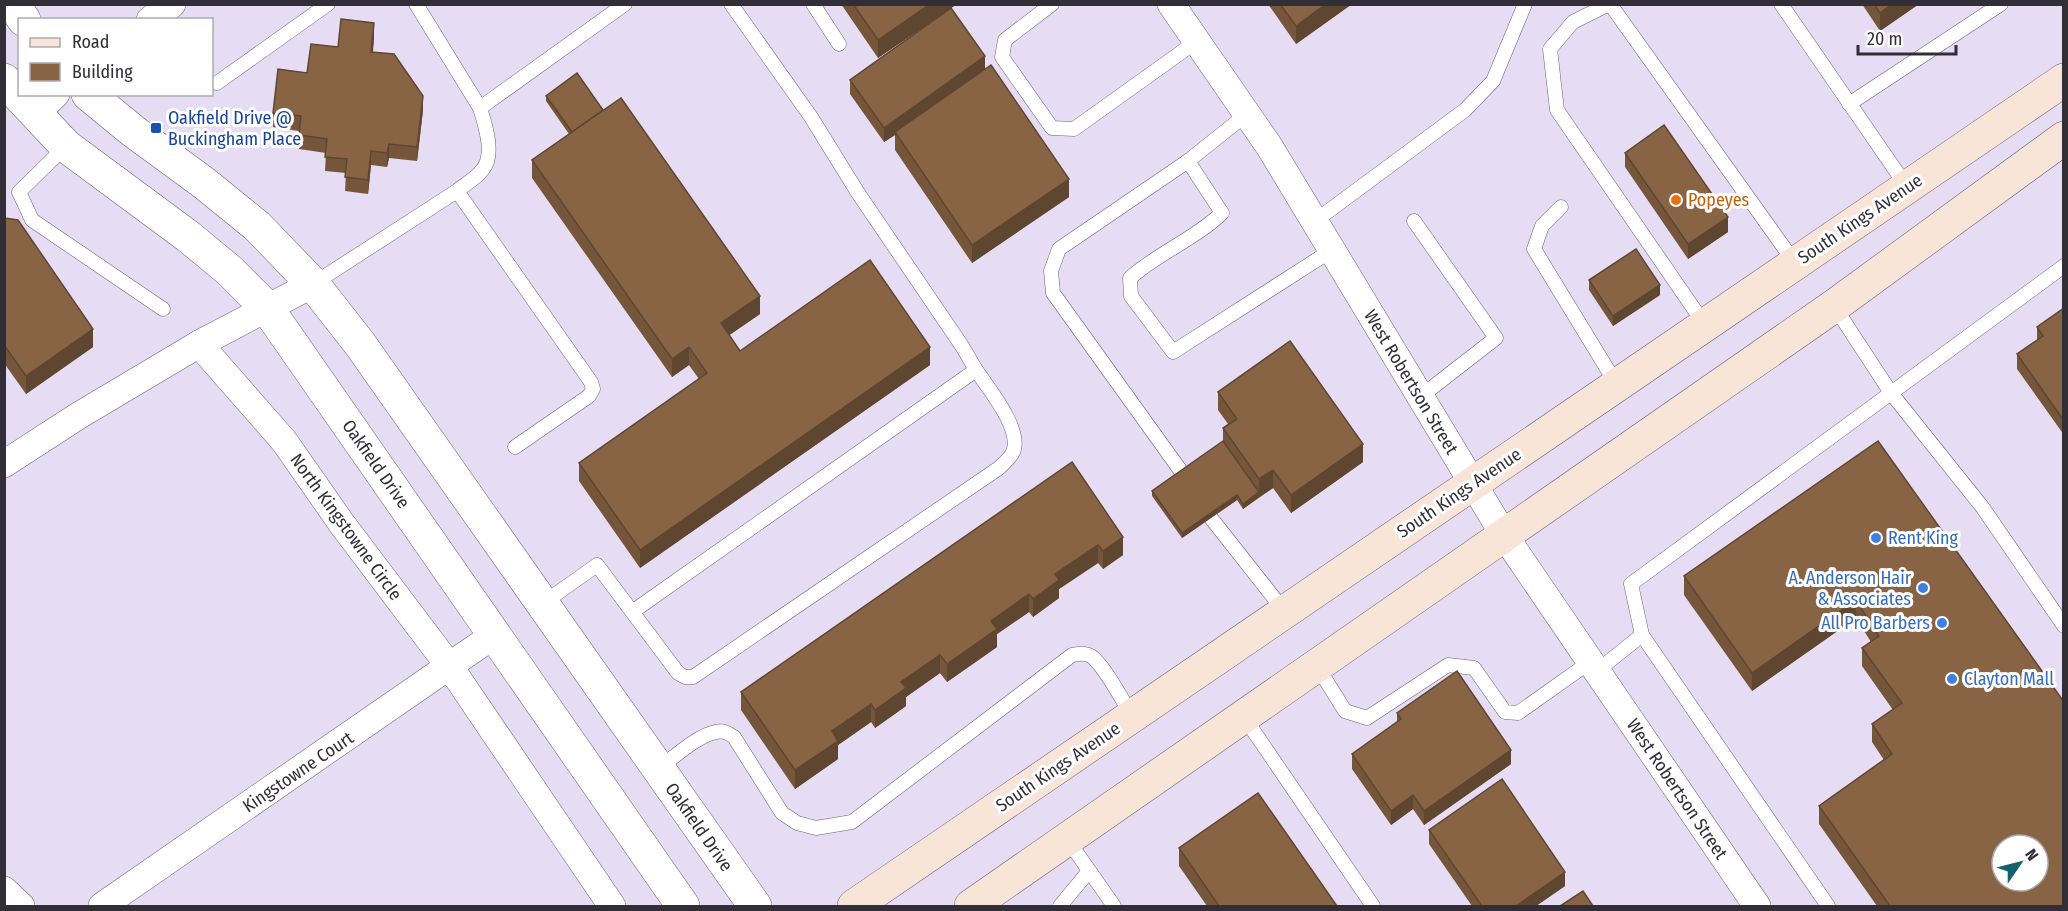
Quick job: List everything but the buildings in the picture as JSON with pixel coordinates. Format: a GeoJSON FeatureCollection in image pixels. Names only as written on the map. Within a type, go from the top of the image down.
{"type":"FeatureCollection","features":[{"type":"Feature","properties":{"kind":"main road","name":"South Kings Avenue"},"geometry":{"type":"LineString","coordinates":[[854,906],[2064,80]]}},
{"type":"Feature","properties":{"kind":"main road"},"geometry":{"type":"LineString","coordinates":[[971,906],[1834,306],[2064,138]]}},
{"type":"Feature","properties":{"kind":"street"},"geometry":{"type":"LineString","coordinates":[[13,4],[23,18]]}},
{"type":"Feature","properties":{"kind":"street"},"geometry":{"type":"LineString","coordinates":[[153,18],[172,4]]}},
{"type":"Feature","properties":{"kind":"street","name":"West Robertson Street"},"geometry":{"type":"LineString","coordinates":[[1171,4],[1269,146],[1504,535],[1757,906]]}},
{"type":"Feature","properties":{"kind":"street","name":"Oakfield Drive"},"geometry":{"type":"LineString","coordinates":[[4,81],[18,89]]}},
{"type":"Feature","properties":{"kind":"street","name":"Oakfield Drive"},"geometry":{"type":"LineString","coordinates":[[31,96],[45,104],[66,146],[189,237],[230,271],[267,308],[683,906]]}},
{"type":"Feature","properties":{"kind":"street","name":"Oakfield Drive"},"geometry":{"type":"LineString","coordinates":[[90,96],[257,226],[313,284],[360,344],[755,906]]}},
{"type":"Feature","properties":{"kind":"street"},"geometry":{"type":"LineString","coordinates":[[4,464],[78,416],[199,344],[313,284]]}},
{"type":"Feature","properties":{"kind":"street","name":"North Kingstowne Circle"},"geometry":{"type":"LineString","coordinates":[[199,344],[284,441],[342,524],[450,667],[612,906]]}},
{"type":"Feature","properties":{"kind":"street","name":"Kingstowne Court"},"geometry":{"type":"LineString","coordinates":[[102,906],[494,635]]}},
{"type":"Feature","properties":{"kind":"street"},"geometry":{"type":"LineString","coordinates":[[4,890],[21,906]]}},
{"type":"Feature","properties":{"kind":"lane"},"geometry":{"type":"LineString","coordinates":[[217,83],[328,4]]}},
{"type":"Feature","properties":{"kind":"lane"},"geometry":{"type":"LineString","coordinates":[[313,284],[457,191],[484,169],[489,147],[480,108],[416,4]]}},
{"type":"Feature","properties":{"kind":"lane"},"geometry":{"type":"LineString","coordinates":[[480,108],[625,4]]}},
{"type":"Feature","properties":{"kind":"lane"},"geometry":{"type":"LineString","coordinates":[[542,603],[597,565],[678,673],[685,677],[693,677],[999,468],[1013,453],[1016,440],[1010,422],[962,346],[858,194],[811,117],[731,4]]}},
{"type":"Feature","properties":{"kind":"lane"},"geometry":{"type":"LineString","coordinates":[[813,4],[839,44]]}},
{"type":"Feature","properties":{"kind":"lane"},"geometry":{"type":"LineString","coordinates":[[1052,4],[1005,40],[1002,57],[1052,128],[1074,129],[1197,41]]}},
{"type":"Feature","properties":{"kind":"lane"},"geometry":{"type":"LineString","coordinates":[[1315,220],[1465,110],[1492,81],[1525,4]]}},
{"type":"Feature","properties":{"kind":"lane"},"geometry":{"type":"LineString","coordinates":[[1705,325],[1557,110],[1550,49],[1573,22],[1610,4],[1795,263]]}},
{"type":"Feature","properties":{"kind":"lane"},"geometry":{"type":"LineString","coordinates":[[1781,4],[1907,187]]}},
{"type":"Feature","properties":{"kind":"lane"},"geometry":{"type":"LineString","coordinates":[[1850,104],[2001,4]]}},
{"type":"Feature","properties":{"kind":"lane"},"geometry":{"type":"LineString","coordinates":[[1183,474],[1053,293],[1051,271],[1059,249],[1188,161],[1247,114]]}},
{"type":"Feature","properties":{"kind":"lane"},"geometry":{"type":"LineString","coordinates":[[66,146],[19,192],[32,220],[163,309]]}},
{"type":"Feature","properties":{"kind":"lane"},"geometry":{"type":"LineString","coordinates":[[1188,161],[1222,213],[1209,225],[1146,264],[1130,278],[1131,296],[1173,351],[1332,250]]}},
{"type":"Feature","properties":{"kind":"lane"},"geometry":{"type":"LineString","coordinates":[[457,191],[591,382],[593,389],[589,396],[515,447]]}},
{"type":"Feature","properties":{"kind":"lane"},"geometry":{"type":"LineString","coordinates":[[1560,207],[1542,226],[1534,249],[1617,385]]}},
{"type":"Feature","properties":{"kind":"lane"},"geometry":{"type":"LineString","coordinates":[[1414,220],[1496,338],[1420,397]]}},
{"type":"Feature","properties":{"kind":"lane"},"geometry":{"type":"LineString","coordinates":[[1828,906],[1642,635],[1630,584],[2064,266]]}},
{"type":"Feature","properties":{"kind":"lane"},"geometry":{"type":"LineString","coordinates":[[1834,306],[1891,393],[1983,508],[2064,626]]}},
{"type":"Feature","properties":{"kind":"lane"},"geometry":{"type":"LineString","coordinates":[[632,612],[976,370]]}},
{"type":"Feature","properties":{"kind":"lane"},"geometry":{"type":"LineString","coordinates":[[1212,518],[1285,612]]}},
{"type":"Feature","properties":{"kind":"lane"},"geometry":{"type":"LineString","coordinates":[[1317,666],[1345,711],[1367,718],[1448,665],[1474,668],[1504,712],[1518,713],[1642,635]]}},
{"type":"Feature","properties":{"kind":"lane"},"geometry":{"type":"LineString","coordinates":[[658,769],[704,737],[716,732],[725,732],[734,737],[782,813],[797,823],[816,828],[852,822],[1072,655],[1082,653],[1090,656],[1099,665],[1132,716]]}},
{"type":"Feature","properties":{"kind":"lane"},"geometry":{"type":"LineString","coordinates":[[1244,717],[1373,906]]}},
{"type":"Feature","properties":{"kind":"lane"},"geometry":{"type":"LineString","coordinates":[[1067,839],[1114,906]]}},
{"type":"Feature","properties":{"kind":"lane"},"geometry":{"type":"LineString","coordinates":[[1060,906],[1089,871]]}},
{"type":"Feature","properties":{"kind":"place","name":"Oakfield Drive @ Buckingham Place"},"geometry":{"type":"Point","coordinates":[156,128]}},
{"type":"Feature","properties":{"kind":"place","name":"Popeyes"},"geometry":{"type":"Point","coordinates":[1676,200]}},
{"type":"Feature","properties":{"kind":"place","name":"Rent King"},"geometry":{"type":"Point","coordinates":[1876,538]}},
{"type":"Feature","properties":{"kind":"place","name":"A. Anderson Hair & Associates"},"geometry":{"type":"Point","coordinates":[1923,588]}},
{"type":"Feature","properties":{"kind":"place","name":"All Pro Barbers"},"geometry":{"type":"Point","coordinates":[1942,623]}},
{"type":"Feature","properties":{"kind":"place","name":"Clayton Mall"},"geometry":{"type":"Point","coordinates":[1952,679]}}]}
